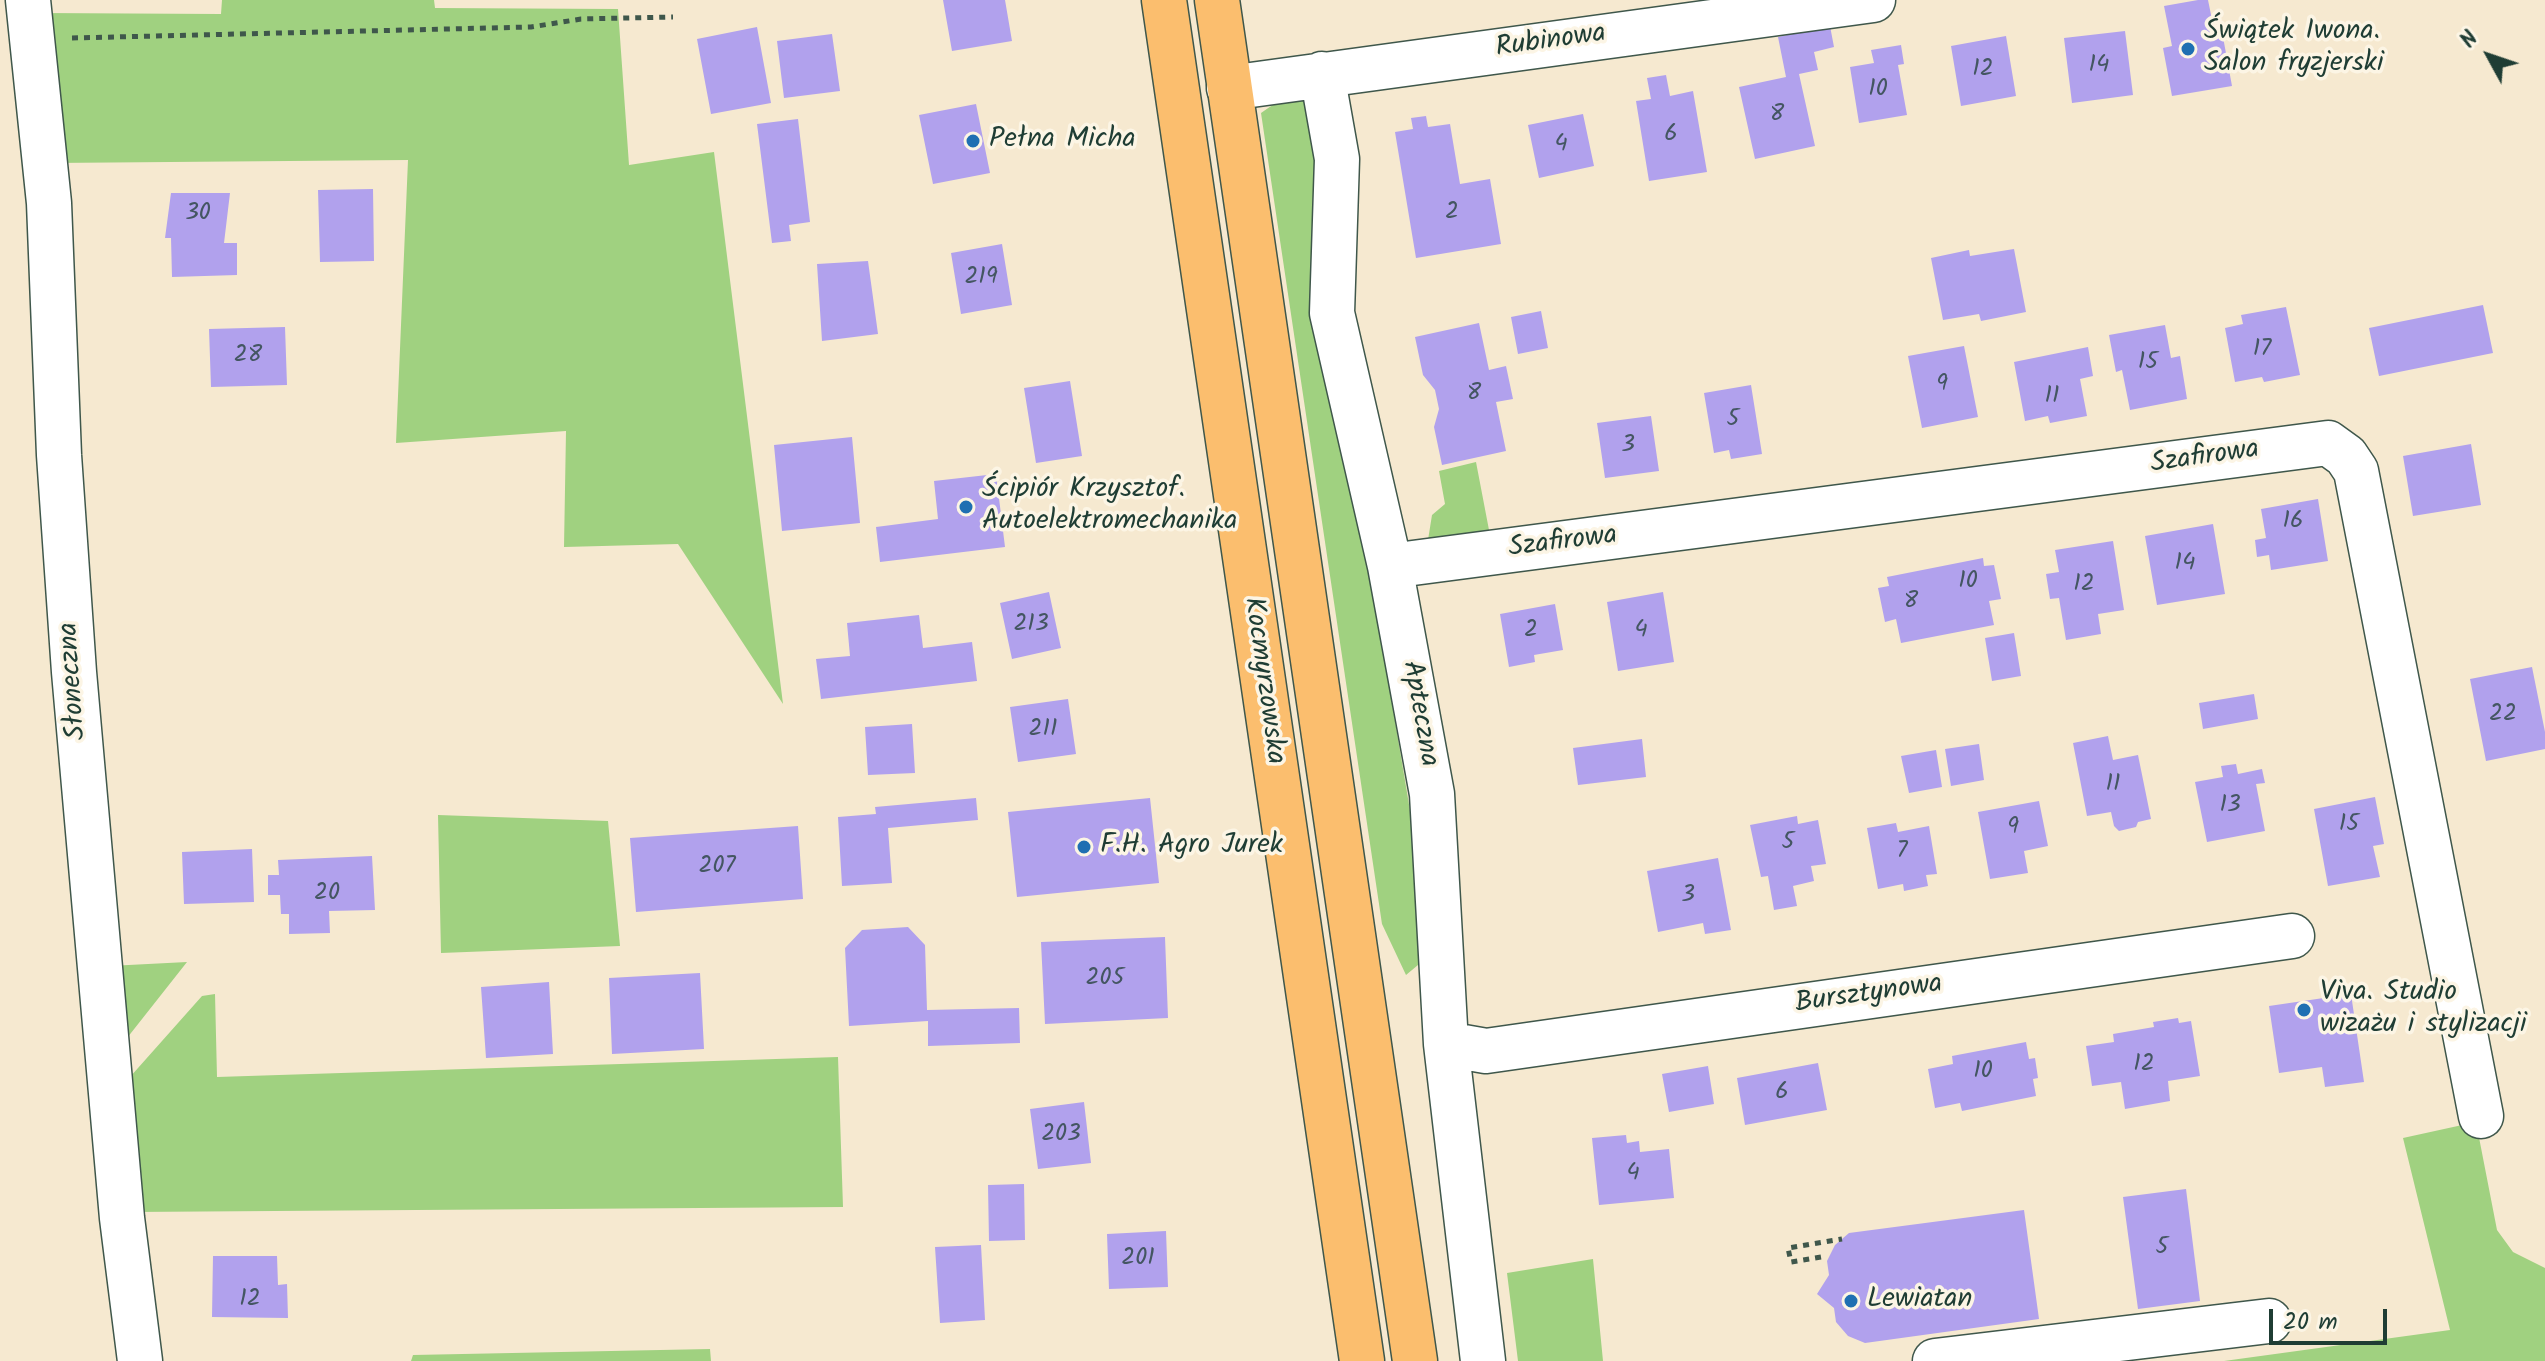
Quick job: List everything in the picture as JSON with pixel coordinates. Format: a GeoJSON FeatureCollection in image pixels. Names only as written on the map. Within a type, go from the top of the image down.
{"type":"FeatureCollection","features":[{"type":"Feature","properties":{"kind":"main road","name":"Kocmyrzowska"},"geometry":{"type":"LineString","coordinates":[[1164,0],[1362,1361]]}},
{"type":"Feature","properties":{"kind":"main road","name":"Kocmyrzowska"},"geometry":{"type":"LineString","coordinates":[[1217,0],[1415,1361]]}},
{"type":"Feature","properties":{"kind":"street","name":"Rubinowa"},"geometry":{"type":"LineString","coordinates":[[1229,88],[1873,0]]}},
{"type":"Feature","properties":{"kind":"street","name":"Słoneczna"},"geometry":{"type":"LineString","coordinates":[[30,19],[49,203],[59,455],[75,687],[122,1218],[140,1361]]}},
{"type":"Feature","properties":{"kind":"street","name":"Apteczna"},"geometry":{"type":"LineString","coordinates":[[1322,74],[1337,159],[1332,313],[1390,566],[1432,794],[1446,1044],[1483,1361]]}},
{"type":"Feature","properties":{"kind":"street","name":"Szafirowa"},"geometry":{"type":"LineString","coordinates":[[1390,566],[2328,443],[2346,456],[2356,471],[2481,1116]]}},
{"type":"Feature","properties":{"kind":"street","name":"Bursztynowa"},"geometry":{"type":"LineString","coordinates":[[1446,1044],[1486,1051],[2292,936]]}},
{"type":"Feature","properties":{"kind":"street"},"geometry":{"type":"LineString","coordinates":[[1935,1361],[2269,1321]]}},
{"type":"Feature","properties":{"kind":"path"},"geometry":{"type":"LineString","coordinates":[[30,19],[531,27],[581,19],[673,17]]}},
{"type":"Feature","properties":{"kind":"path"},"geometry":{"type":"LineString","coordinates":[[1821,1257],[1791,1262],[1788,1248],[1842,1239]]}},
{"type":"Feature","properties":{"kind":"green space"},"geometry":{"type":"Polygon","coordinates":[[[222,0],[434,0],[435,8],[618,9],[629,165],[714,152],[783,704],[678,544],[564,547],[566,431],[396,443],[408,160],[52,163],[39,13],[221,14],[222,0]]]}},
{"type":"Feature","properties":{"kind":"green space"},"geometry":{"type":"Polygon","coordinates":[[[1305,94],[1319,162],[1312,286],[1329,400],[1369,566],[1420,870],[1418,965],[1406,975],[1382,924],[1261,113],[1287,95],[1305,94]]]}},
{"type":"Feature","properties":{"kind":"green space"},"geometry":{"type":"Polygon","coordinates":[[[1476,462],[1489,530],[1495,530],[1496,534],[1428,540],[1432,515],[1445,504],[1439,471],[1476,462]]]}},
{"type":"Feature","properties":{"kind":"green space"},"geometry":{"type":"Polygon","coordinates":[[[438,815],[608,821],[620,946],[441,953],[438,815]]]}},
{"type":"Feature","properties":{"kind":"green space"},"geometry":{"type":"Polygon","coordinates":[[[187,962],[116,1052],[109,966],[187,962]]]}},
{"type":"Feature","properties":{"kind":"green space"},"geometry":{"type":"Polygon","coordinates":[[[215,994],[217,1077],[838,1057],[843,1207],[132,1212],[122,1086],[202,996],[215,994]]]}},
{"type":"Feature","properties":{"kind":"green space"},"geometry":{"type":"Polygon","coordinates":[[[2476,1122],[2497,1230],[2513,1252],[2545,1268],[2545,1361],[2224,1361],[2450,1330],[2403,1138],[2476,1122]]]}},
{"type":"Feature","properties":{"kind":"green space"},"geometry":{"type":"Polygon","coordinates":[[[1593,1259],[1603,1361],[1518,1361],[1507,1273],[1593,1259]]]}},
{"type":"Feature","properties":{"kind":"green space"},"geometry":{"type":"Polygon","coordinates":[[[710,1349],[711,1361],[411,1361],[413,1355],[710,1349]]]}},
{"type":"Feature","properties":{"kind":"building"},"geometry":{"type":"Polygon","coordinates":[[[943,0],[1005,0],[1012,41],[952,51],[943,0]]]}},
{"type":"Feature","properties":{"kind":"building"},"geometry":{"type":"Polygon","coordinates":[[[2208,0],[2216,39],[2223,37],[2232,86],[2172,96],[2163,48],[2172,46],[2164,6],[2208,0]]]}},
{"type":"Feature","properties":{"kind":"building"},"geometry":{"type":"Polygon","coordinates":[[[1830,26],[1834,47],[1814,52],[1818,70],[1799,74],[1815,146],[1755,159],[1739,87],[1786,77],[1778,37],[1830,26]]]}},
{"type":"Feature","properties":{"kind":"building"},"geometry":{"type":"Polygon","coordinates":[[[757,27],[771,103],[711,114],[697,39],[757,27]]]}},
{"type":"Feature","properties":{"kind":"building"},"geometry":{"type":"Polygon","coordinates":[[[2125,31],[2133,95],[2072,103],[2064,38],[2125,31]]]}},
{"type":"Feature","properties":{"kind":"building"},"geometry":{"type":"Polygon","coordinates":[[[832,34],[840,91],[784,98],[777,41],[832,34]]]}},
{"type":"Feature","properties":{"kind":"building"},"geometry":{"type":"Polygon","coordinates":[[[2006,36],[2016,96],[1961,106],[1951,46],[2006,36]]]}},
{"type":"Feature","properties":{"kind":"building"},"geometry":{"type":"Polygon","coordinates":[[[1901,45],[1904,64],[1898,65],[1907,115],[1859,123],[1850,67],[1874,63],[1871,50],[1901,45]]]}},
{"type":"Feature","properties":{"kind":"building"},"geometry":{"type":"Polygon","coordinates":[[[1666,75],[1670,96],[1693,91],[1707,172],[1649,181],[1636,101],[1651,99],[1647,78],[1666,75]]]}},
{"type":"Feature","properties":{"kind":"building"},"geometry":{"type":"Polygon","coordinates":[[[976,104],[990,173],[933,184],[919,115],[976,104]]]}},
{"type":"Feature","properties":{"kind":"building"},"geometry":{"type":"Polygon","coordinates":[[[1583,114],[1594,166],[1539,178],[1528,125],[1583,114]]]}},
{"type":"Feature","properties":{"kind":"building"},"geometry":{"type":"Polygon","coordinates":[[[1426,116],[1428,127],[1450,124],[1460,184],[1490,179],[1501,244],[1416,258],[1395,132],[1413,129],[1411,118],[1426,116]]]}},
{"type":"Feature","properties":{"kind":"building"},"geometry":{"type":"Polygon","coordinates":[[[798,119],[810,222],[789,225],[791,241],[772,243],[757,124],[798,119]]]}},
{"type":"Feature","properties":{"kind":"building"},"geometry":{"type":"Polygon","coordinates":[[[373,189],[374,261],[320,262],[318,190],[373,189]]]}},
{"type":"Feature","properties":{"kind":"building"},"geometry":{"type":"Polygon","coordinates":[[[171,193],[230,193],[224,243],[237,243],[237,275],[172,277],[171,238],[165,238],[171,193]]]}},
{"type":"Feature","properties":{"kind":"building"},"geometry":{"type":"Polygon","coordinates":[[[1002,244],[1012,305],[961,314],[951,253],[1002,244]]]}},
{"type":"Feature","properties":{"kind":"building"},"geometry":{"type":"Polygon","coordinates":[[[2014,249],[2026,312],[1981,321],[1979,314],[1943,320],[1931,258],[1969,250],[1970,256],[2014,249]]]}},
{"type":"Feature","properties":{"kind":"building"},"geometry":{"type":"Polygon","coordinates":[[[868,261],[878,334],[822,341],[817,264],[868,261]]]}},
{"type":"Feature","properties":{"kind":"building"},"geometry":{"type":"Polygon","coordinates":[[[2483,305],[2493,353],[2379,376],[2369,328],[2483,305]]]}},
{"type":"Feature","properties":{"kind":"building"},"geometry":{"type":"Polygon","coordinates":[[[2286,307],[2300,375],[2264,382],[2262,377],[2235,382],[2225,328],[2243,324],[2241,315],[2286,307]]]}},
{"type":"Feature","properties":{"kind":"building"},"geometry":{"type":"Polygon","coordinates":[[[1541,311],[1548,348],[1518,354],[1511,317],[1541,311]]]}},
{"type":"Feature","properties":{"kind":"building"},"geometry":{"type":"Polygon","coordinates":[[[1479,323],[1489,370],[1506,366],[1513,399],[1496,402],[1506,451],[1442,465],[1434,427],[1439,409],[1435,390],[1423,375],[1415,337],[1479,323]]]}},
{"type":"Feature","properties":{"kind":"building"},"geometry":{"type":"Polygon","coordinates":[[[2165,325],[2171,358],[2180,356],[2187,399],[2130,410],[2122,370],[2116,372],[2109,335],[2165,325]]]}},
{"type":"Feature","properties":{"kind":"building"},"geometry":{"type":"Polygon","coordinates":[[[285,327],[287,385],[211,387],[209,329],[285,327]]]}},
{"type":"Feature","properties":{"kind":"building"},"geometry":{"type":"Polygon","coordinates":[[[1964,346],[1978,417],[1922,428],[1908,356],[1964,346]]]}},
{"type":"Feature","properties":{"kind":"building"},"geometry":{"type":"Polygon","coordinates":[[[2088,347],[2093,376],[2080,379],[2087,416],[2050,423],[2048,416],[2025,421],[2014,362],[2088,347]]]}},
{"type":"Feature","properties":{"kind":"building"},"geometry":{"type":"Polygon","coordinates":[[[1070,381],[1082,456],[1036,463],[1024,388],[1070,381]]]}},
{"type":"Feature","properties":{"kind":"building"},"geometry":{"type":"Polygon","coordinates":[[[1751,385],[1762,454],[1731,459],[1729,450],[1714,453],[1704,393],[1751,385]]]}},
{"type":"Feature","properties":{"kind":"building"},"geometry":{"type":"Polygon","coordinates":[[[1651,416],[1659,471],[1605,478],[1597,423],[1651,416]]]}},
{"type":"Feature","properties":{"kind":"building"},"geometry":{"type":"Polygon","coordinates":[[[852,437],[860,523],[782,531],[774,445],[852,437]]]}},
{"type":"Feature","properties":{"kind":"building"},"geometry":{"type":"Polygon","coordinates":[[[2471,444],[2481,505],[2413,516],[2403,456],[2471,444]]]}},
{"type":"Feature","properties":{"kind":"building"},"geometry":{"type":"Polygon","coordinates":[[[996,474],[1005,547],[880,562],[876,527],[938,519],[934,481],[996,474]]]}},
{"type":"Feature","properties":{"kind":"building"},"geometry":{"type":"Polygon","coordinates":[[[2318,499],[2328,561],[2271,570],[2269,555],[2257,557],[2255,540],[2266,538],[2261,509],[2318,499]]]}},
{"type":"Feature","properties":{"kind":"building"},"geometry":{"type":"Polygon","coordinates":[[[2213,524],[2225,594],[2157,605],[2145,536],[2213,524]]]}},
{"type":"Feature","properties":{"kind":"building"},"geometry":{"type":"Polygon","coordinates":[[[2113,541],[2124,610],[2098,614],[2101,634],[2066,640],[2059,598],[2050,599],[2046,574],[2059,572],[2055,550],[2113,541]]]}},
{"type":"Feature","properties":{"kind":"building"},"geometry":{"type":"Polygon","coordinates":[[[1983,558],[1984,566],[1994,565],[2001,599],[1989,601],[1994,625],[1901,643],[1896,619],[1885,622],[1878,588],[1889,586],[1887,577],[1983,558]]]}},
{"type":"Feature","properties":{"kind":"building"},"geometry":{"type":"Polygon","coordinates":[[[1049,592],[1061,648],[1012,659],[1000,603],[1049,592]]]}},
{"type":"Feature","properties":{"kind":"building"},"geometry":{"type":"Polygon","coordinates":[[[1663,592],[1674,662],[1618,671],[1607,602],[1663,592]]]}},
{"type":"Feature","properties":{"kind":"building"},"geometry":{"type":"Polygon","coordinates":[[[1555,604],[1563,650],[1534,655],[1535,662],[1509,667],[1500,614],[1555,604]]]}},
{"type":"Feature","properties":{"kind":"building"},"geometry":{"type":"Polygon","coordinates":[[[919,615],[923,648],[972,642],[977,681],[821,699],[816,659],[850,656],[847,623],[919,615]]]}},
{"type":"Feature","properties":{"kind":"building"},"geometry":{"type":"Polygon","coordinates":[[[2014,633],[2021,676],[1992,681],[1985,638],[2014,633]]]}},
{"type":"Feature","properties":{"kind":"building"},"geometry":{"type":"Polygon","coordinates":[[[2532,667],[2545,732],[2545,749],[2486,761],[2470,679],[2532,667]]]}},
{"type":"Feature","properties":{"kind":"building"},"geometry":{"type":"Polygon","coordinates":[[[2254,694],[2258,719],[2203,729],[2199,703],[2254,694]]]}},
{"type":"Feature","properties":{"kind":"building"},"geometry":{"type":"Polygon","coordinates":[[[1068,699],[1076,754],[1018,762],[1010,707],[1068,699]]]}},
{"type":"Feature","properties":{"kind":"building"},"geometry":{"type":"Polygon","coordinates":[[[912,724],[915,773],[868,775],[865,727],[912,724]]]}},
{"type":"Feature","properties":{"kind":"building"},"geometry":{"type":"Polygon","coordinates":[[[2108,736],[2113,760],[2138,755],[2151,819],[2119,831],[2114,826],[2111,812],[2087,816],[2073,743],[2108,736]]]}},
{"type":"Feature","properties":{"kind":"building"},"geometry":{"type":"Polygon","coordinates":[[[1642,739],[1646,777],[1578,785],[1573,748],[1642,739]]]}},
{"type":"Feature","properties":{"kind":"building"},"geometry":{"type":"Polygon","coordinates":[[[1979,744],[1984,780],[1951,786],[1945,749],[1979,744]]]}},
{"type":"Feature","properties":{"kind":"building"},"geometry":{"type":"Polygon","coordinates":[[[1936,750],[1942,787],[1909,793],[1901,756],[1936,750]]]}},
{"type":"Feature","properties":{"kind":"building"},"geometry":{"type":"Polygon","coordinates":[[[2236,764],[2238,774],[2262,769],[2265,783],[2256,784],[2265,831],[2207,842],[2195,782],[2223,777],[2221,766],[2236,764]]]}},
{"type":"Feature","properties":{"kind":"building"},"geometry":{"type":"Polygon","coordinates":[[[2375,797],[2384,844],[2373,846],[2380,877],[2328,886],[2314,809],[2375,797]]]}},
{"type":"Feature","properties":{"kind":"building"},"geometry":{"type":"Polygon","coordinates":[[[976,798],[978,820],[888,828],[892,883],[842,886],[838,817],[876,814],[875,807],[976,798]]]}},
{"type":"Feature","properties":{"kind":"building","name":"F.H. Agro Jurek"},"geometry":{"type":"Polygon","coordinates":[[[1150,798],[1159,883],[1017,897],[1008,812],[1150,798]]]}},
{"type":"Feature","properties":{"kind":"building"},"geometry":{"type":"Polygon","coordinates":[[[2039,801],[2048,846],[2024,851],[2028,873],[1990,879],[1978,812],[2039,801]]]}},
{"type":"Feature","properties":{"kind":"building"},"geometry":{"type":"Polygon","coordinates":[[[1797,816],[1798,824],[1818,820],[1826,864],[1811,866],[1814,881],[1793,886],[1797,906],[1774,910],[1768,876],[1761,877],[1750,825],[1797,816]]]}},
{"type":"Feature","properties":{"kind":"building"},"geometry":{"type":"Polygon","coordinates":[[[1896,823],[1898,832],[1929,826],[1937,874],[1926,875],[1928,886],[1904,891],[1903,884],[1878,889],[1867,828],[1896,823]]]}},
{"type":"Feature","properties":{"kind":"building"},"geometry":{"type":"Polygon","coordinates":[[[798,826],[803,899],[636,912],[630,838],[798,826]]]}},
{"type":"Feature","properties":{"kind":"building"},"geometry":{"type":"Polygon","coordinates":[[[252,849],[254,902],[184,904],[182,852],[252,849]]]}},
{"type":"Feature","properties":{"kind":"building"},"geometry":{"type":"Polygon","coordinates":[[[372,856],[375,910],[329,911],[330,933],[289,934],[289,914],[281,914],[280,895],[268,895],[268,875],[279,875],[278,860],[372,856]]]}},
{"type":"Feature","properties":{"kind":"building"},"geometry":{"type":"Polygon","coordinates":[[[1718,858],[1731,930],[1705,934],[1703,923],[1658,932],[1647,871],[1718,858]]]}},
{"type":"Feature","properties":{"kind":"building"},"geometry":{"type":"Polygon","coordinates":[[[908,927],[925,945],[927,1010],[1019,1008],[1020,1043],[928,1046],[928,1021],[849,1026],[845,948],[862,930],[908,927]]]}},
{"type":"Feature","properties":{"kind":"building"},"geometry":{"type":"Polygon","coordinates":[[[1165,937],[1168,1018],[1045,1024],[1041,942],[1165,937]]]}},
{"type":"Feature","properties":{"kind":"building"},"geometry":{"type":"Polygon","coordinates":[[[700,973],[704,1049],[612,1054],[609,978],[700,973]]]}},
{"type":"Feature","properties":{"kind":"building"},"geometry":{"type":"Polygon","coordinates":[[[549,982],[553,1054],[486,1058],[481,987],[549,982]]]}},
{"type":"Feature","properties":{"kind":"building"},"geometry":{"type":"Polygon","coordinates":[[[2351,994],[2364,1082],[2325,1087],[2322,1067],[2279,1073],[2269,1006],[2351,994]]]}},
{"type":"Feature","properties":{"kind":"building"},"geometry":{"type":"Polygon","coordinates":[[[2178,1018],[2179,1023],[2191,1021],[2200,1076],[2168,1081],[2170,1101],[2125,1109],[2121,1082],[2092,1086],[2086,1046],[2114,1042],[2113,1034],[2154,1027],[2153,1022],[2178,1018]]]}},
{"type":"Feature","properties":{"kind":"building"},"geometry":{"type":"Polygon","coordinates":[[[2026,1042],[2029,1059],[2035,1058],[2038,1078],[2033,1079],[2036,1096],[1962,1111],[1960,1103],[1935,1108],[1928,1069],[1953,1064],[1952,1056],[2026,1042]]]}},
{"type":"Feature","properties":{"kind":"building"},"geometry":{"type":"Polygon","coordinates":[[[1818,1063],[1827,1110],[1745,1125],[1737,1078],[1818,1063]]]}},
{"type":"Feature","properties":{"kind":"building"},"geometry":{"type":"Polygon","coordinates":[[[1708,1066],[1714,1104],[1669,1112],[1662,1074],[1708,1066]]]}},
{"type":"Feature","properties":{"kind":"building"},"geometry":{"type":"Polygon","coordinates":[[[1084,1102],[1091,1163],[1038,1169],[1030,1109],[1084,1102]]]}},
{"type":"Feature","properties":{"kind":"building"},"geometry":{"type":"Polygon","coordinates":[[[1626,1135],[1627,1143],[1639,1141],[1640,1152],[1669,1149],[1674,1198],[1599,1205],[1592,1138],[1626,1135]]]}},
{"type":"Feature","properties":{"kind":"building"},"geometry":{"type":"Polygon","coordinates":[[[1024,1184],[1025,1240],[989,1241],[988,1185],[1024,1184]]]}},
{"type":"Feature","properties":{"kind":"building"},"geometry":{"type":"Polygon","coordinates":[[[2186,1189],[2200,1301],[2138,1309],[2123,1197],[2186,1189]]]}},
{"type":"Feature","properties":{"kind":"building"},"geometry":{"type":"Polygon","coordinates":[[[2024,1210],[2039,1319],[1865,1343],[1848,1336],[1836,1322],[1834,1308],[1817,1294],[1829,1275],[1827,1261],[1835,1245],[1849,1233],[2024,1210]]]}},
{"type":"Feature","properties":{"kind":"building"},"geometry":{"type":"Polygon","coordinates":[[[1166,1231],[1168,1287],[1109,1289],[1107,1234],[1166,1231]]]}},
{"type":"Feature","properties":{"kind":"building"},"geometry":{"type":"Polygon","coordinates":[[[981,1245],[985,1320],[940,1323],[935,1247],[981,1245]]]}},
{"type":"Feature","properties":{"kind":"building"},"geometry":{"type":"Polygon","coordinates":[[[213,1256],[277,1256],[278,1285],[287,1284],[288,1318],[212,1317],[213,1256]]]}},
{"type":"Feature","properties":{"kind":"place","name":"Świątek Iwona. Salon fryzjerski"},"geometry":{"type":"Point","coordinates":[2188,49]}},
{"type":"Feature","properties":{"kind":"place","name":"Pełna Micha"},"geometry":{"type":"Point","coordinates":[973,141]}},
{"type":"Feature","properties":{"kind":"place","name":"Ścipiór Krzysztof. Autoelektromechanika"},"geometry":{"type":"Point","coordinates":[966,507]}},
{"type":"Feature","properties":{"kind":"place","name":"F.H. Agro Jurek"},"geometry":{"type":"Point","coordinates":[1084,847]}},
{"type":"Feature","properties":{"kind":"place","name":"Viva. Studio wizażu i stylizacji"},"geometry":{"type":"Point","coordinates":[2304,1010]}},
{"type":"Feature","properties":{"kind":"place","name":"Lewiatan"},"geometry":{"type":"Point","coordinates":[1851,1301]}}]}
